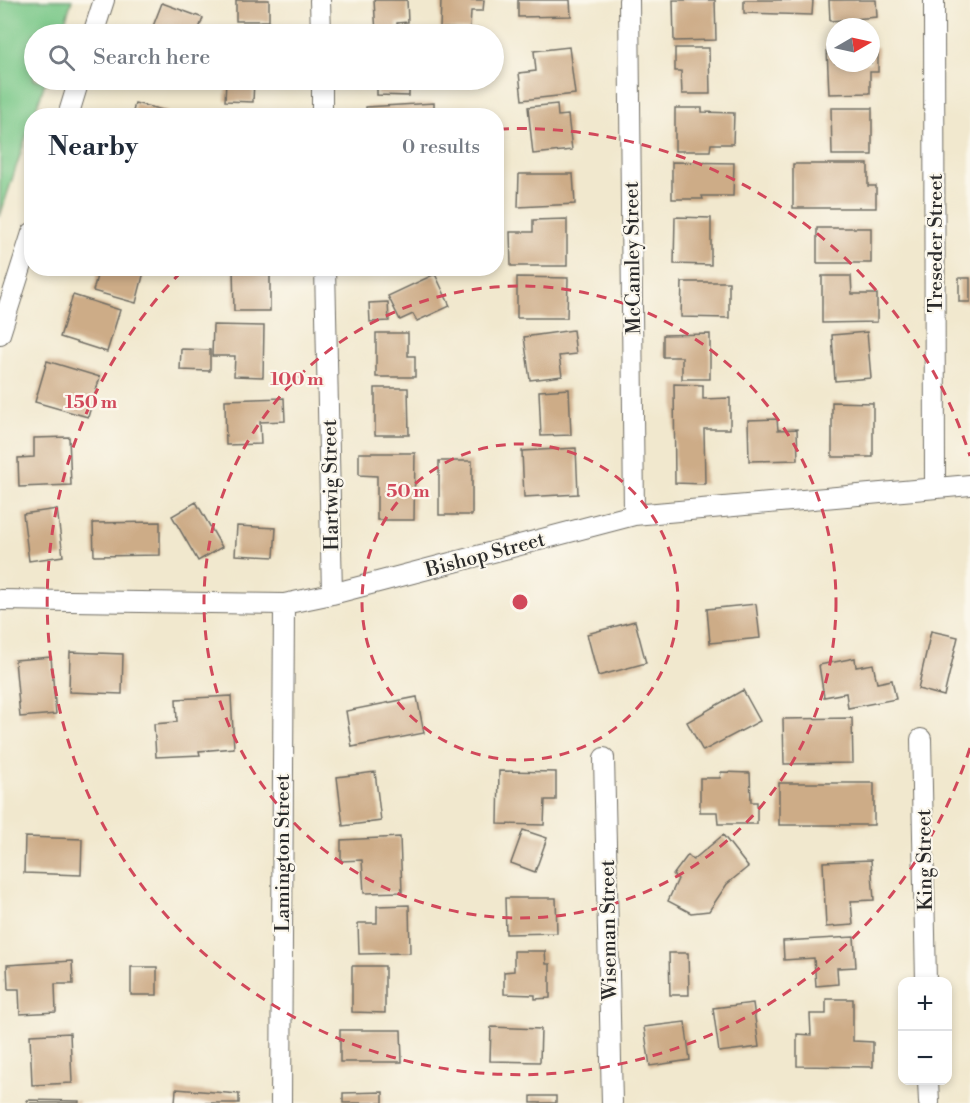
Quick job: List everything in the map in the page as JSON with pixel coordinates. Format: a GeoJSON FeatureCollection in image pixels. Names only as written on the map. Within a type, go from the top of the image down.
{"type":"FeatureCollection","features":[{"type":"Feature","properties":{"kind":"street"},"geometry":{"type":"LineString","coordinates":[[96,24],[104,0]]}},
{"type":"Feature","properties":{"kind":"street"},"geometry":{"type":"LineString","coordinates":[[320,0],[321,24]]}},
{"type":"Feature","properties":{"kind":"street","name":"McCamley Street"},"geometry":{"type":"LineString","coordinates":[[628,0],[634,515]]}},
{"type":"Feature","properties":{"kind":"street","name":"Treseder Street"},"geometry":{"type":"LineString","coordinates":[[934,0],[935,487]]}},
{"type":"Feature","properties":{"kind":"street"},"geometry":{"type":"LineString","coordinates":[[70,108],[76,90]]}},
{"type":"Feature","properties":{"kind":"street"},"geometry":{"type":"LineString","coordinates":[[322,90],[322,108]]}},
{"type":"Feature","properties":{"kind":"street"},"geometry":{"type":"LineString","coordinates":[[0,334],[24,258]]}},
{"type":"Feature","properties":{"kind":"street","name":"Hartwig Street"},"geometry":{"type":"LineString","coordinates":[[325,276],[332,594]]}},
{"type":"Feature","properties":{"kind":"street","name":"Bishop Street"},"geometry":{"type":"LineString","coordinates":[[0,600],[284,604],[332,594],[634,515],[970,485]]}},
{"type":"Feature","properties":{"kind":"street","name":"Lamington Street"},"geometry":{"type":"LineString","coordinates":[[281,1103],[284,604]]}},
{"type":"Feature","properties":{"kind":"street","name":"King Street"},"geometry":{"type":"LineString","coordinates":[[921,739],[926,977]]}},
{"type":"Feature","properties":{"kind":"street","name":"Wiseman Street"},"geometry":{"type":"LineString","coordinates":[[604,758],[612,1103]]}},
{"type":"Feature","properties":{"kind":"street"},"geometry":{"type":"LineString","coordinates":[[928,1085],[929,1103]]}},
{"type":"Feature","properties":{"kind":"green space"},"geometry":{"type":"Polygon","coordinates":[[[0,0],[72,0],[64,24],[24,24],[24,90],[43,90],[36,108],[24,108],[24,143],[0,216],[0,0]]]}},
{"type":"Feature","properties":{"kind":"building"},"geometry":{"type":"Polygon","coordinates":[[[236,0],[269,0],[269,21],[236,21],[236,0]]]}},
{"type":"Feature","properties":{"kind":"building"},"geometry":{"type":"Polygon","coordinates":[[[374,0],[407,0],[408,22],[375,24],[374,0]]]}},
{"type":"Feature","properties":{"kind":"building"},"geometry":{"type":"Polygon","coordinates":[[[441,0],[484,0],[483,11],[471,11],[470,24],[440,24],[441,0]]]}},
{"type":"Feature","properties":{"kind":"building"},"geometry":{"type":"Polygon","coordinates":[[[518,0],[570,0],[571,16],[518,17],[518,0]]]}},
{"type":"Feature","properties":{"kind":"building"},"geometry":{"type":"Polygon","coordinates":[[[673,0],[715,0],[716,40],[674,41],[673,0]]]}},
{"type":"Feature","properties":{"kind":"building"},"geometry":{"type":"Polygon","coordinates":[[[744,0],[813,0],[812,15],[744,13],[744,0]]]}},
{"type":"Feature","properties":{"kind":"building"},"geometry":{"type":"Polygon","coordinates":[[[829,0],[876,0],[877,17],[830,18],[829,0]]]}},
{"type":"Feature","properties":{"kind":"building"},"geometry":{"type":"Polygon","coordinates":[[[162,3],[203,18],[201,24],[154,24],[162,3]]]}},
{"type":"Feature","properties":{"kind":"building"},"geometry":{"type":"Polygon","coordinates":[[[569,47],[575,94],[522,100],[519,73],[536,71],[534,51],[569,47]]]}},
{"type":"Feature","properties":{"kind":"building"},"geometry":{"type":"Polygon","coordinates":[[[675,48],[709,48],[710,94],[682,94],[681,71],[675,71],[675,48]]]}},
{"type":"Feature","properties":{"kind":"building"},"geometry":{"type":"Polygon","coordinates":[[[828,72],[870,72],[870,93],[829,94],[828,72]]]}},
{"type":"Feature","properties":{"kind":"building"},"geometry":{"type":"Polygon","coordinates":[[[226,90],[254,90],[253,102],[225,101],[226,90]]]}},
{"type":"Feature","properties":{"kind":"building"},"geometry":{"type":"Polygon","coordinates":[[[377,90],[409,90],[409,96],[377,95],[377,90]]]}},
{"type":"Feature","properties":{"kind":"building"},"geometry":{"type":"Polygon","coordinates":[[[135,103],[155,108],[134,108],[135,103]]]}},
{"type":"Feature","properties":{"kind":"building"},"geometry":{"type":"Polygon","coordinates":[[[434,103],[434,108],[366,107],[434,103]]]}},
{"type":"Feature","properties":{"kind":"building"},"geometry":{"type":"Polygon","coordinates":[[[557,104],[558,116],[568,115],[572,150],[533,154],[528,107],[557,104]]]}},
{"type":"Feature","properties":{"kind":"building"},"geometry":{"type":"Polygon","coordinates":[[[675,108],[702,108],[702,112],[734,113],[733,144],[711,144],[710,151],[675,151],[675,108]]]}},
{"type":"Feature","properties":{"kind":"building"},"geometry":{"type":"Polygon","coordinates":[[[831,108],[872,108],[872,155],[832,155],[831,108]]]}},
{"type":"Feature","properties":{"kind":"building"},"geometry":{"type":"Polygon","coordinates":[[[672,162],[734,163],[733,196],[672,199],[672,162]]]}},
{"type":"Feature","properties":{"kind":"building"},"geometry":{"type":"Polygon","coordinates":[[[793,164],[868,164],[868,186],[876,186],[876,208],[793,208],[793,164]]]}},
{"type":"Feature","properties":{"kind":"building"},"geometry":{"type":"Polygon","coordinates":[[[519,174],[573,174],[575,204],[518,207],[519,174]]]}},
{"type":"Feature","properties":{"kind":"building"},"geometry":{"type":"Polygon","coordinates":[[[675,217],[711,218],[711,265],[674,264],[675,217]]]}},
{"type":"Feature","properties":{"kind":"building"},"geometry":{"type":"Polygon","coordinates":[[[567,219],[567,266],[511,266],[510,232],[533,232],[533,220],[567,219]]]}},
{"type":"Feature","properties":{"kind":"building"},"geometry":{"type":"Polygon","coordinates":[[[817,228],[871,228],[871,263],[817,263],[817,228]]]}},
{"type":"Feature","properties":{"kind":"building"},"geometry":{"type":"Polygon","coordinates":[[[97,276],[143,276],[136,303],[93,291],[97,276]]]}},
{"type":"Feature","properties":{"kind":"building"},"geometry":{"type":"Polygon","coordinates":[[[233,276],[270,276],[270,311],[234,311],[233,276]]]}},
{"type":"Feature","properties":{"kind":"building"},"geometry":{"type":"Polygon","coordinates":[[[431,276],[436,276],[450,306],[417,321],[413,314],[400,320],[388,296],[431,276]]]}},
{"type":"Feature","properties":{"kind":"building"},"geometry":{"type":"Polygon","coordinates":[[[822,276],[851,276],[852,294],[877,294],[877,322],[822,323],[822,276]]]}},
{"type":"Feature","properties":{"kind":"building"},"geometry":{"type":"Polygon","coordinates":[[[517,277],[568,278],[567,318],[517,318],[517,277]]]}},
{"type":"Feature","properties":{"kind":"building"},"geometry":{"type":"Polygon","coordinates":[[[959,278],[970,278],[970,302],[959,302],[959,278]]]}},
{"type":"Feature","properties":{"kind":"building"},"geometry":{"type":"Polygon","coordinates":[[[682,282],[729,282],[729,318],[681,317],[682,282]]]}},
{"type":"Feature","properties":{"kind":"building"},"geometry":{"type":"Polygon","coordinates":[[[73,295],[120,310],[107,352],[60,337],[73,295]]]}},
{"type":"Feature","properties":{"kind":"building"},"geometry":{"type":"Polygon","coordinates":[[[388,302],[389,321],[370,322],[369,303],[388,302]]]}},
{"type":"Feature","properties":{"kind":"building"},"geometry":{"type":"Polygon","coordinates":[[[213,325],[264,326],[263,377],[234,376],[235,356],[212,356],[213,325]]]}},
{"type":"Feature","properties":{"kind":"building"},"geometry":{"type":"Polygon","coordinates":[[[573,330],[576,354],[559,356],[562,376],[530,380],[524,337],[573,330]]]}},
{"type":"Feature","properties":{"kind":"building"},"geometry":{"type":"Polygon","coordinates":[[[867,332],[871,378],[835,381],[832,335],[867,332]]]}},
{"type":"Feature","properties":{"kind":"building"},"geometry":{"type":"Polygon","coordinates":[[[376,333],[408,333],[408,356],[415,356],[415,377],[376,377],[376,333]]]}},
{"type":"Feature","properties":{"kind":"building"},"geometry":{"type":"Polygon","coordinates":[[[710,334],[710,379],[682,379],[682,357],[663,357],[663,335],[710,334]]]}},
{"type":"Feature","properties":{"kind":"building"},"geometry":{"type":"Polygon","coordinates":[[[181,349],[210,350],[210,371],[180,370],[181,349]]]}},
{"type":"Feature","properties":{"kind":"building"},"geometry":{"type":"Polygon","coordinates":[[[47,361],[100,377],[88,417],[35,402],[47,361]]]}},
{"type":"Feature","properties":{"kind":"building"},"geometry":{"type":"Polygon","coordinates":[[[674,384],[703,385],[703,399],[730,398],[730,429],[704,429],[705,484],[675,483],[674,384]]]}},
{"type":"Feature","properties":{"kind":"building"},"geometry":{"type":"Polygon","coordinates":[[[375,388],[408,388],[409,435],[375,435],[375,388]]]}},
{"type":"Feature","properties":{"kind":"building"},"geometry":{"type":"Polygon","coordinates":[[[569,389],[571,435],[541,436],[539,391],[569,389]]]}},
{"type":"Feature","properties":{"kind":"building"},"geometry":{"type":"Polygon","coordinates":[[[284,398],[285,421],[260,422],[261,444],[226,445],[225,400],[284,398]]]}},
{"type":"Feature","properties":{"kind":"building"},"geometry":{"type":"Polygon","coordinates":[[[832,402],[873,403],[873,457],[832,457],[832,402]]]}},
{"type":"Feature","properties":{"kind":"building"},"geometry":{"type":"Polygon","coordinates":[[[777,419],[778,430],[797,429],[798,460],[749,461],[748,420],[777,419]]]}},
{"type":"Feature","properties":{"kind":"building"},"geometry":{"type":"Polygon","coordinates":[[[69,437],[71,485],[19,487],[18,458],[34,457],[34,438],[69,437]]]}},
{"type":"Feature","properties":{"kind":"building"},"geometry":{"type":"Polygon","coordinates":[[[576,448],[578,494],[524,497],[522,451],[576,448]]]}},
{"type":"Feature","properties":{"kind":"building"},"geometry":{"type":"Polygon","coordinates":[[[359,453],[415,453],[414,520],[377,520],[377,476],[359,475],[359,453]]]}},
{"type":"Feature","properties":{"kind":"building"},"geometry":{"type":"Polygon","coordinates":[[[439,461],[472,461],[472,515],[439,515],[439,461]]]}},
{"type":"Feature","properties":{"kind":"building"},"geometry":{"type":"Polygon","coordinates":[[[196,502],[222,547],[198,561],[172,516],[196,502]]]}},
{"type":"Feature","properties":{"kind":"building"},"geometry":{"type":"Polygon","coordinates":[[[57,509],[63,556],[29,561],[23,514],[57,509]]]}},
{"type":"Feature","properties":{"kind":"building"},"geometry":{"type":"Polygon","coordinates":[[[160,522],[160,555],[94,556],[93,523],[160,522]]]}},
{"type":"Feature","properties":{"kind":"building"},"geometry":{"type":"Polygon","coordinates":[[[237,526],[276,528],[274,557],[235,555],[237,526]]]}},
{"type":"Feature","properties":{"kind":"building"},"geometry":{"type":"Polygon","coordinates":[[[756,604],[760,638],[710,643],[707,609],[756,604]]]}},
{"type":"Feature","properties":{"kind":"building"},"geometry":{"type":"Polygon","coordinates":[[[635,621],[646,663],[598,676],[587,634],[635,621]]]}},
{"type":"Feature","properties":{"kind":"building"},"geometry":{"type":"Polygon","coordinates":[[[931,631],[958,637],[944,696],[918,689],[931,631]]]}},
{"type":"Feature","properties":{"kind":"building"},"geometry":{"type":"Polygon","coordinates":[[[70,652],[123,654],[122,694],[69,692],[70,652]]]}},
{"type":"Feature","properties":{"kind":"building"},"geometry":{"type":"Polygon","coordinates":[[[51,657],[56,714],[20,717],[15,660],[51,657]]]}},
{"type":"Feature","properties":{"kind":"building"},"geometry":{"type":"Polygon","coordinates":[[[855,658],[856,667],[873,664],[877,683],[892,680],[896,699],[848,708],[846,693],[824,697],[819,665],[855,658]]]}},
{"type":"Feature","properties":{"kind":"building"},"geometry":{"type":"Polygon","coordinates":[[[743,690],[760,721],[703,751],[687,722],[743,690]]]}},
{"type":"Feature","properties":{"kind":"building"},"geometry":{"type":"Polygon","coordinates":[[[231,696],[234,748],[199,751],[200,755],[156,757],[154,724],[177,722],[176,699],[231,696]]]}},
{"type":"Feature","properties":{"kind":"building"},"geometry":{"type":"Polygon","coordinates":[[[417,697],[424,733],[352,747],[346,711],[417,697]]]}},
{"type":"Feature","properties":{"kind":"building"},"geometry":{"type":"Polygon","coordinates":[[[852,718],[853,763],[784,764],[783,719],[852,718]]]}},
{"type":"Feature","properties":{"kind":"building"},"geometry":{"type":"Polygon","coordinates":[[[499,771],[556,772],[556,800],[545,800],[544,825],[498,824],[499,771]]]}},
{"type":"Feature","properties":{"kind":"building"},"geometry":{"type":"Polygon","coordinates":[[[375,772],[381,821],[343,826],[337,777],[375,772]]]}},
{"type":"Feature","properties":{"kind":"building"},"geometry":{"type":"Polygon","coordinates":[[[721,772],[750,773],[751,802],[757,802],[757,824],[718,824],[717,812],[700,812],[700,778],[720,778],[721,772]]]}},
{"type":"Feature","properties":{"kind":"building"},"geometry":{"type":"Polygon","coordinates":[[[779,783],[874,783],[874,825],[779,825],[779,783]]]}},
{"type":"Feature","properties":{"kind":"building"},"geometry":{"type":"Polygon","coordinates":[[[523,830],[547,838],[535,872],[511,863],[523,830]]]}},
{"type":"Feature","properties":{"kind":"building"},"geometry":{"type":"Polygon","coordinates":[[[723,835],[748,867],[727,884],[709,911],[691,913],[668,901],[678,879],[673,875],[688,855],[693,860],[723,835]]]}},
{"type":"Feature","properties":{"kind":"building"},"geometry":{"type":"Polygon","coordinates":[[[25,837],[82,839],[81,875],[24,873],[25,837]]]}},
{"type":"Feature","properties":{"kind":"building"},"geometry":{"type":"Polygon","coordinates":[[[400,837],[402,892],[364,893],[362,860],[341,861],[341,840],[400,837]]]}},
{"type":"Feature","properties":{"kind":"building"},"geometry":{"type":"Polygon","coordinates":[[[871,860],[874,900],[851,901],[853,925],[826,927],[823,862],[871,860]]]}},
{"type":"Feature","properties":{"kind":"building"},"geometry":{"type":"Polygon","coordinates":[[[505,898],[556,898],[557,933],[506,934],[505,898]]]}},
{"type":"Feature","properties":{"kind":"building"},"geometry":{"type":"Polygon","coordinates":[[[409,905],[410,953],[359,954],[358,923],[377,923],[377,906],[409,905]]]}},
{"type":"Feature","properties":{"kind":"building"},"geometry":{"type":"Polygon","coordinates":[[[854,937],[856,967],[837,968],[838,984],[816,986],[814,958],[784,960],[783,941],[854,937]]]}},
{"type":"Feature","properties":{"kind":"building"},"geometry":{"type":"Polygon","coordinates":[[[514,951],[545,951],[546,964],[550,964],[550,998],[535,999],[535,995],[504,994],[504,972],[514,971],[514,951]]]}},
{"type":"Feature","properties":{"kind":"building"},"geometry":{"type":"Polygon","coordinates":[[[669,953],[688,953],[689,995],[670,995],[669,953]]]}},
{"type":"Feature","properties":{"kind":"building"},"geometry":{"type":"Polygon","coordinates":[[[72,961],[73,984],[55,984],[56,1012],[20,1014],[19,989],[8,989],[7,965],[72,961]]]}},
{"type":"Feature","properties":{"kind":"building"},"geometry":{"type":"Polygon","coordinates":[[[352,966],[385,966],[385,1013],[352,1012],[352,966]]]}},
{"type":"Feature","properties":{"kind":"building"},"geometry":{"type":"Polygon","coordinates":[[[131,967],[157,967],[157,995],[131,995],[131,967]]]}},
{"type":"Feature","properties":{"kind":"building"},"geometry":{"type":"Polygon","coordinates":[[[826,999],[853,999],[853,1041],[873,1042],[873,1067],[797,1066],[797,1034],[811,1035],[810,1014],[826,1014],[826,999]]]}},
{"type":"Feature","properties":{"kind":"building"},"geometry":{"type":"Polygon","coordinates":[[[753,1003],[759,1047],[719,1052],[713,1008],[753,1003]]]}},
{"type":"Feature","properties":{"kind":"building"},"geometry":{"type":"Polygon","coordinates":[[[685,1022],[690,1060],[650,1066],[644,1027],[685,1022]]]}},
{"type":"Feature","properties":{"kind":"building"},"geometry":{"type":"Polygon","coordinates":[[[491,1027],[541,1029],[540,1062],[490,1061],[491,1027]]]}},
{"type":"Feature","properties":{"kind":"building"},"geometry":{"type":"Polygon","coordinates":[[[340,1030],[401,1030],[402,1062],[340,1062],[340,1030]]]}},
{"type":"Feature","properties":{"kind":"building"},"geometry":{"type":"Polygon","coordinates":[[[70,1033],[72,1083],[32,1085],[30,1035],[70,1033]]]}},
{"type":"Feature","properties":{"kind":"building"},"geometry":{"type":"Polygon","coordinates":[[[176,1089],[239,1094],[239,1103],[175,1103],[176,1089]]]}},
{"type":"Feature","properties":{"kind":"building"},"geometry":{"type":"Polygon","coordinates":[[[383,1092],[383,1103],[343,1103],[343,1093],[383,1092]]]}},
{"type":"Feature","properties":{"kind":"building"},"geometry":{"type":"Polygon","coordinates":[[[531,1096],[556,1096],[556,1103],[531,1103],[531,1096]]]}},
{"type":"Feature","properties":{"kind":"building"},"geometry":{"type":"Polygon","coordinates":[[[27,1100],[79,1101],[79,1103],[27,1103],[27,1100]]]}}]}
